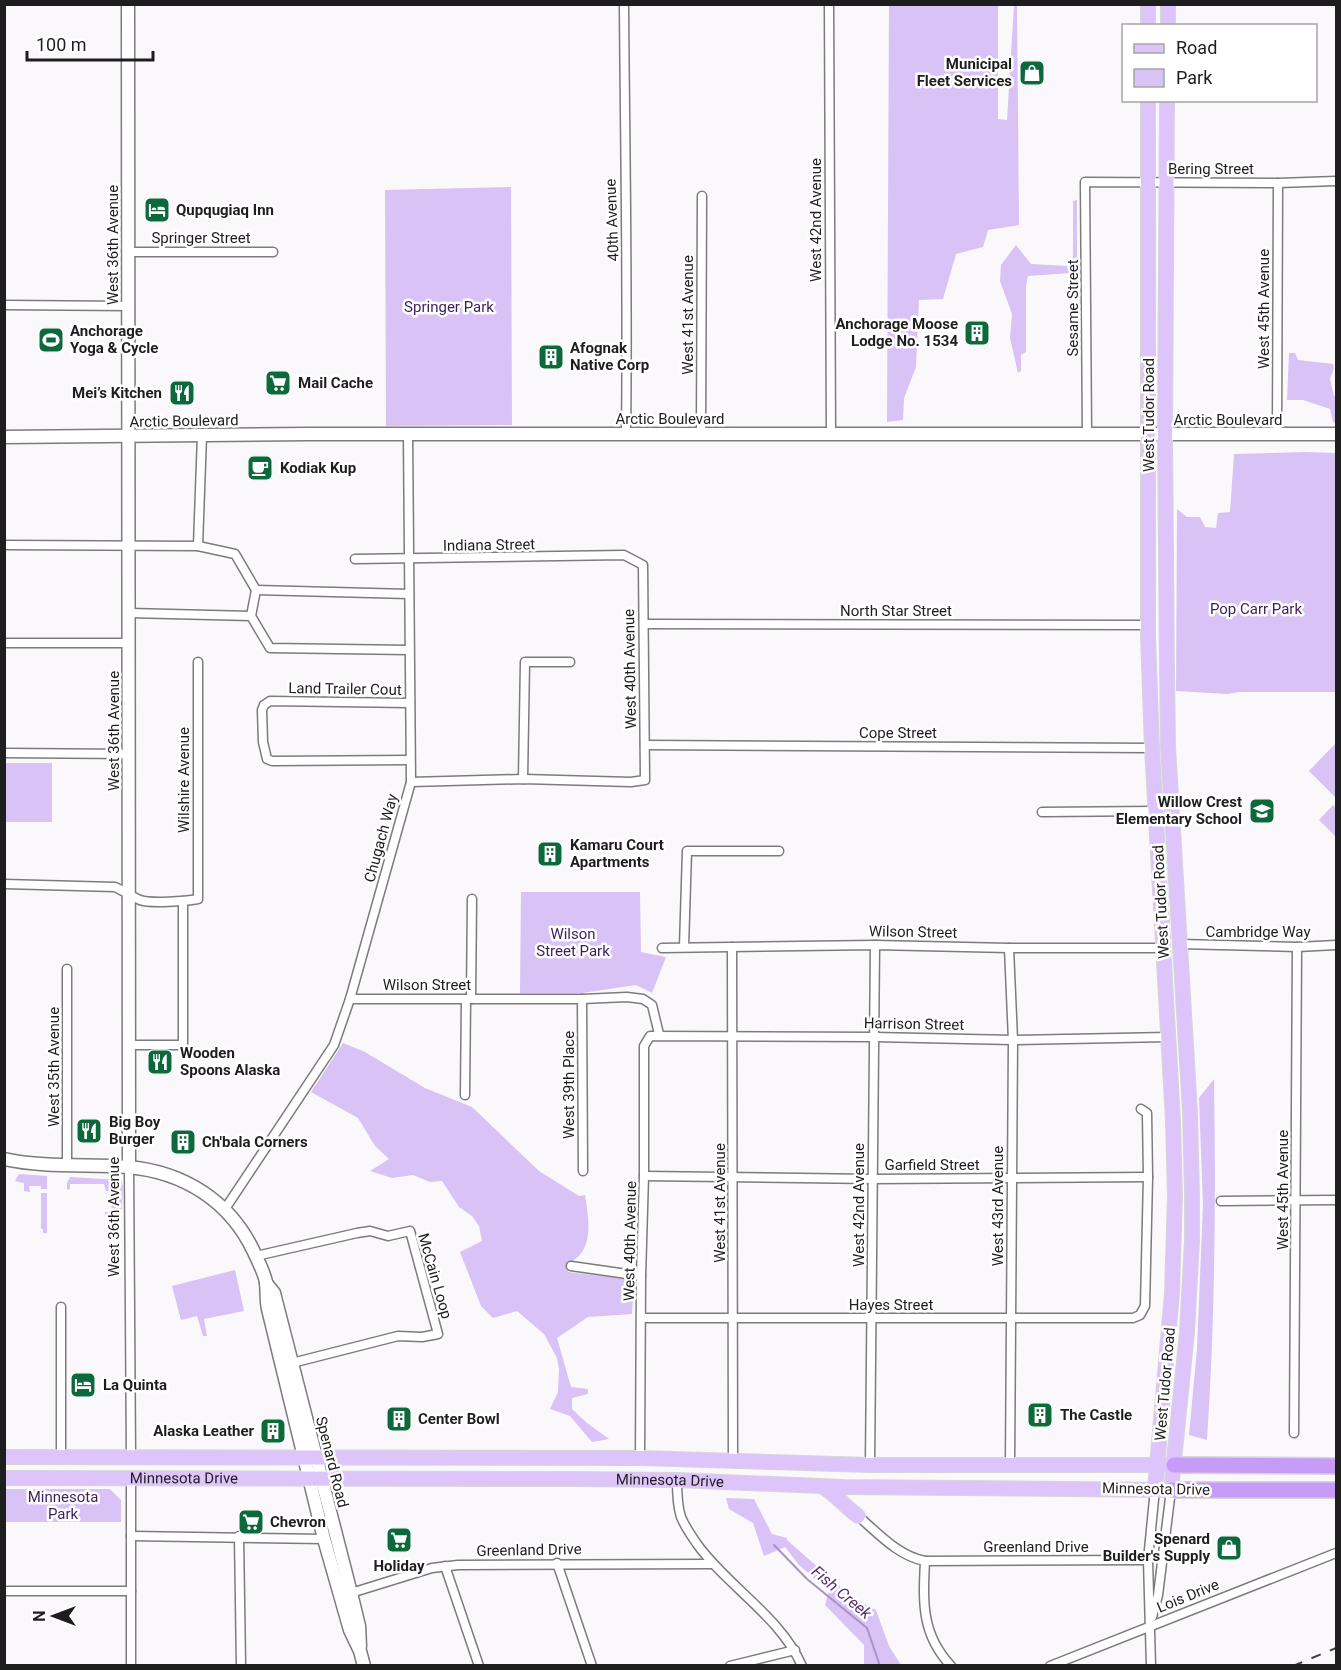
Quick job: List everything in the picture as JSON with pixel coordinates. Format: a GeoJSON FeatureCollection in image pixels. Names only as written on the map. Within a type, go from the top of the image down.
{"type":"FeatureCollection","features":[{"type":"Feature","properties":{"kind":"highway","name":"Minnesota Drive"},"geometry":{"type":"LineString","coordinates":[[1174,1466],[1336,1466]]}},
{"type":"Feature","properties":{"kind":"highway","name":"Minnesota Drive"},"geometry":{"type":"LineString","coordinates":[[1171,1490],[1336,1491]]}},
{"type":"Feature","properties":{"kind":"main road","name":"West 36th Avenue"},"geometry":{"type":"LineString","coordinates":[[128,4],[129,1167]]}},
{"type":"Feature","properties":{"kind":"main road"},"geometry":{"type":"LineString","coordinates":[[1148,4],[1148,24]]}},
{"type":"Feature","properties":{"kind":"main road"},"geometry":{"type":"LineString","coordinates":[[1168,4],[1168,24]]}},
{"type":"Feature","properties":{"kind":"main road","name":"West Tudor Road"},"geometry":{"type":"LineString","coordinates":[[1148,102],[1149,625],[1155,811],[1173,1122],[1175,1230],[1172,1303],[1155,1489]]}},
{"type":"Feature","properties":{"kind":"main road","name":"West Tudor Road"},"geometry":{"type":"LineString","coordinates":[[1167,102],[1165,434],[1168,747],[1192,1165],[1192,1240],[1187,1332],[1171,1490]]}},
{"type":"Feature","properties":{"kind":"main road","name":"Arctic Boulevard"},"geometry":{"type":"LineString","coordinates":[[4,437],[1336,435]]}},
{"type":"Feature","properties":{"kind":"main road"},"geometry":{"type":"LineString","coordinates":[[1158,860],[1167,868],[1170,879],[1174,937],[1179,944]]}},
{"type":"Feature","properties":{"kind":"main road"},"geometry":{"type":"LineString","coordinates":[[1163,948],[1172,951],[1177,972],[1180,1024],[1185,1032]]}},
{"type":"Feature","properties":{"kind":"main road","name":"Spenard Road"},"geometry":{"type":"LineString","coordinates":[[4,1159],[31,1163],[129,1167],[157,1172],[188,1183],[210,1196],[238,1223],[256,1256],[266,1283],[268,1309],[315,1479],[351,1593],[359,1626],[360,1651]]}},
{"type":"Feature","properties":{"kind":"main road","name":"Spenard Road"},"geometry":{"type":"LineString","coordinates":[[266,1283],[274,1293],[292,1363],[309,1458]]}},
{"type":"Feature","properties":{"kind":"main road"},"geometry":{"type":"LineString","coordinates":[[4,1478],[19,1469],[21,1465],[20,1461],[8,1457]]}},
{"type":"Feature","properties":{"kind":"main road","name":"Minnesota Drive"},"geometry":{"type":"LineString","coordinates":[[8,1457],[640,1458],[870,1465],[1174,1466]]}},
{"type":"Feature","properties":{"kind":"main road","name":"Minnesota Drive"},"geometry":{"type":"LineString","coordinates":[[4,1478],[433,1477],[677,1480],[875,1488],[1171,1490]]}},
{"type":"Feature","properties":{"kind":"main road","name":"Spenard Road"},"geometry":{"type":"LineString","coordinates":[[315,1479],[324,1539],[350,1630],[364,1665]]}},
{"type":"Feature","properties":{"kind":"main road"},"geometry":{"type":"LineString","coordinates":[[821,1486],[842,1500],[858,1516]]}},
{"type":"Feature","properties":{"kind":"main road"},"geometry":{"type":"LineString","coordinates":[[858,1516],[856,1505],[860,1496],[875,1488]]}},
{"type":"Feature","properties":{"kind":"street","name":"40th Avenue"},"geometry":{"type":"LineString","coordinates":[[624,4],[624,173],[628,274],[626,435]]}},
{"type":"Feature","properties":{"kind":"street","name":"West 42nd Avenue"},"geometry":{"type":"LineString","coordinates":[[829,4],[831,435]]}},
{"type":"Feature","properties":{"kind":"street","name":"Bering Street"},"geometry":{"type":"LineString","coordinates":[[1085,182],[1336,181]]}},
{"type":"Feature","properties":{"kind":"street","name":"Sesame Street"},"geometry":{"type":"LineString","coordinates":[[1085,182],[1087,434]]}},
{"type":"Feature","properties":{"kind":"street","name":"West 45th Avenue"},"geometry":{"type":"LineString","coordinates":[[1277,435],[1278,183]]}},
{"type":"Feature","properties":{"kind":"street","name":"West 41st Avenue"},"geometry":{"type":"LineString","coordinates":[[701,435],[702,196]]}},
{"type":"Feature","properties":{"kind":"street","name":"Springer Street"},"geometry":{"type":"LineString","coordinates":[[128,252],[273,252]]}},
{"type":"Feature","properties":{"kind":"street"},"geometry":{"type":"LineString","coordinates":[[4,305],[128,306]]}},
{"type":"Feature","properties":{"kind":"street"},"geometry":{"type":"LineString","coordinates":[[198,546],[202,435]]}},
{"type":"Feature","properties":{"kind":"street","name":"Chugach Way"},"geometry":{"type":"LineString","coordinates":[[225,1209],[334,1045],[350,999],[411,782],[408,435]]}},
{"type":"Feature","properties":{"kind":"street"},"geometry":{"type":"LineString","coordinates":[[4,545],[198,546],[235,554],[256,591],[252,616],[270,648],[409,650]]}},
{"type":"Feature","properties":{"kind":"street","name":"Indiana Street"},"geometry":{"type":"LineString","coordinates":[[354,559],[624,555]]}},
{"type":"Feature","properties":{"kind":"street","name":"West 40th Avenue"},"geometry":{"type":"LineString","coordinates":[[523,779],[631,782],[645,780],[643,565],[624,555]]}},
{"type":"Feature","properties":{"kind":"street"},"geometry":{"type":"LineString","coordinates":[[256,591],[409,594]]}},
{"type":"Feature","properties":{"kind":"street"},"geometry":{"type":"LineString","coordinates":[[129,613],[252,616]]}},
{"type":"Feature","properties":{"kind":"street","name":"North Star Street"},"geometry":{"type":"LineString","coordinates":[[644,624],[1149,625]]}},
{"type":"Feature","properties":{"kind":"street"},"geometry":{"type":"LineString","coordinates":[[4,643],[129,643]]}},
{"type":"Feature","properties":{"kind":"street","name":"Wilshire Avenue"},"geometry":{"type":"LineString","coordinates":[[183,901],[198,899],[198,662]]}},
{"type":"Feature","properties":{"kind":"street"},"geometry":{"type":"LineString","coordinates":[[411,782],[523,779],[525,662],[570,662]]}},
{"type":"Feature","properties":{"kind":"street","name":"Land Trailer Cout"},"geometry":{"type":"LineString","coordinates":[[410,703],[270,701],[264,705],[262,710],[267,759],[272,761],[410,760]]}},
{"type":"Feature","properties":{"kind":"street","name":"Cope Street"},"geometry":{"type":"LineString","coordinates":[[645,746],[1152,748]]}},
{"type":"Feature","properties":{"kind":"street"},"geometry":{"type":"LineString","coordinates":[[4,753],[129,754]]}},
{"type":"Feature","properties":{"kind":"street"},"geometry":{"type":"LineString","coordinates":[[1042,812],[1155,811]]}},
{"type":"Feature","properties":{"kind":"street"},"geometry":{"type":"LineString","coordinates":[[684,947],[687,851],[779,851]]}},
{"type":"Feature","properties":{"kind":"street"},"geometry":{"type":"LineString","coordinates":[[4,884],[115,888],[141,901],[183,901],[183,1045],[129,1045]]}},
{"type":"Feature","properties":{"kind":"street"},"geometry":{"type":"LineString","coordinates":[[465,1095],[472,899]]}},
{"type":"Feature","properties":{"kind":"street","name":"Cambridge Way"},"geometry":{"type":"LineString","coordinates":[[1179,944],[1297,947],[1336,945]]}},
{"type":"Feature","properties":{"kind":"street","name":"West 42nd Avenue"},"geometry":{"type":"LineString","coordinates":[[870,1465],[875,945]]}},
{"type":"Feature","properties":{"kind":"street","name":"Wilson Street"},"geometry":{"type":"LineString","coordinates":[[662,948],[875,945],[1163,948]]}},
{"type":"Feature","properties":{"kind":"street","name":"West 41st Avenue"},"geometry":{"type":"LineString","coordinates":[[732,947],[734,1460]]}},
{"type":"Feature","properties":{"kind":"street","name":"West 45th Avenue"},"geometry":{"type":"LineString","coordinates":[[1294,1433],[1297,947]]}},
{"type":"Feature","properties":{"kind":"street","name":"West 43rd Avenue"},"geometry":{"type":"LineString","coordinates":[[1009,948],[1013,1040],[1010,1465]]}},
{"type":"Feature","properties":{"kind":"street","name":"West 35th Avenue"},"geometry":{"type":"LineString","coordinates":[[67,1165],[68,969]]}},
{"type":"Feature","properties":{"kind":"street","name":"Wilson Street"},"geometry":{"type":"LineString","coordinates":[[350,999],[627,997],[644,999],[652,1005],[659,1034]]}},
{"type":"Feature","properties":{"kind":"street","name":"West 39th Place"},"geometry":{"type":"LineString","coordinates":[[582,999],[583,1171]]}},
{"type":"Feature","properties":{"kind":"street","name":"West 40th Avenue"},"geometry":{"type":"LineString","coordinates":[[640,1458],[644,1046],[650,1036],[659,1034]]}},
{"type":"Feature","properties":{"kind":"street","name":"Harrison Street"},"geometry":{"type":"LineString","coordinates":[[659,1034],[1013,1040],[1168,1037]]}},
{"type":"Feature","properties":{"kind":"street"},"geometry":{"type":"LineString","coordinates":[[1141,1109],[1147,1113],[1148,1177]]}},
{"type":"Feature","properties":{"kind":"street","name":"West 36th Avenue"},"geometry":{"type":"LineString","coordinates":[[129,1167],[131,1457]]}},
{"type":"Feature","properties":{"kind":"street","name":"Garfield Street"},"geometry":{"type":"LineString","coordinates":[[644,1176],[873,1179],[1148,1177]]}},
{"type":"Feature","properties":{"kind":"street","name":"Hayes Street"},"geometry":{"type":"LineString","coordinates":[[642,1318],[872,1319],[1132,1317],[1140,1315],[1144,1306],[1148,1177]]}},
{"type":"Feature","properties":{"kind":"street"},"geometry":{"type":"LineString","coordinates":[[1221,1200],[1336,1200]]}},
{"type":"Feature","properties":{"kind":"street","name":"McCain Loop"},"geometry":{"type":"LineString","coordinates":[[256,1256],[357,1233],[370,1231],[388,1236],[410,1231],[438,1334],[422,1337],[398,1336],[292,1363]]}},
{"type":"Feature","properties":{"kind":"street"},"geometry":{"type":"LineString","coordinates":[[571,1266],[641,1276]]}},
{"type":"Feature","properties":{"kind":"street"},"geometry":{"type":"LineString","coordinates":[[61,1307],[61,1457]]}},
{"type":"Feature","properties":{"kind":"street"},"geometry":{"type":"LineString","coordinates":[[131,1479],[131,1665]]}},
{"type":"Feature","properties":{"kind":"street"},"geometry":{"type":"LineString","coordinates":[[677,1480],[681,1516],[686,1528],[711,1564],[785,1635],[802,1665]]}},
{"type":"Feature","properties":{"kind":"street","name":"West Tudor Road"},"geometry":{"type":"LineString","coordinates":[[1151,1665],[1148,1560],[1155,1489]]}},
{"type":"Feature","properties":{"kind":"street","name":"West Tudor Road"},"geometry":{"type":"LineString","coordinates":[[1149,1626],[1158,1595],[1171,1490]]}},
{"type":"Feature","properties":{"kind":"street"},"geometry":{"type":"LineString","coordinates":[[858,1516],[901,1552],[913,1559],[925,1561],[923,1599],[928,1628],[933,1642],[951,1665]]}},
{"type":"Feature","properties":{"kind":"street"},"geometry":{"type":"LineString","coordinates":[[131,1536],[324,1539]]}},
{"type":"Feature","properties":{"kind":"street"},"geometry":{"type":"LineString","coordinates":[[239,1536],[241,1665]]}},
{"type":"Feature","properties":{"kind":"street","name":"Lois Drive"},"geometry":{"type":"LineString","coordinates":[[1050,1665],[1336,1553]]}},
{"type":"Feature","properties":{"kind":"street","name":"Greenland Drive"},"geometry":{"type":"LineString","coordinates":[[925,1561],[1148,1560]]}},
{"type":"Feature","properties":{"kind":"street"},"geometry":{"type":"LineString","coordinates":[[558,1563],[592,1665]]}},
{"type":"Feature","properties":{"kind":"street","name":"Greenland Drive"},"geometry":{"type":"LineString","coordinates":[[351,1593],[445,1566],[558,1563],[711,1564]]}},
{"type":"Feature","properties":{"kind":"street"},"geometry":{"type":"LineString","coordinates":[[445,1566],[479,1665]]}},
{"type":"Feature","properties":{"kind":"street"},"geometry":{"type":"LineString","coordinates":[[4,1591],[131,1591]]}},
{"type":"Feature","properties":{"kind":"street"},"geometry":{"type":"LineString","coordinates":[[730,1665],[795,1650]]}},
{"type":"Feature","properties":{"kind":"green space"},"geometry":{"type":"Polygon","coordinates":[[[889,5],[998,5],[998,119],[1007,120],[1014,5],[1017,5],[1019,225],[988,230],[983,247],[956,254],[943,299],[919,300],[916,367],[904,398],[903,420],[887,422],[889,5]]]}},
{"type":"Feature","properties":{"kind":"green space","name":"Springer Park"},"geometry":{"type":"Polygon","coordinates":[[[511,187],[512,425],[386,426],[385,190],[511,187]]]}},
{"type":"Feature","properties":{"kind":"green space"},"geometry":{"type":"Polygon","coordinates":[[[1077,200],[1077,275],[1071,273],[1028,276],[1026,352],[1021,355],[1021,371],[1018,373],[1010,338],[1012,314],[1000,281],[1001,265],[1016,245],[1031,264],[1068,266],[1073,260],[1073,201],[1077,200]]]}},
{"type":"Feature","properties":{"kind":"green space"},"geometry":{"type":"Polygon","coordinates":[[[1289,353],[1295,353],[1298,360],[1333,364],[1330,379],[1334,396],[1336,396],[1336,423],[1333,422],[1330,409],[1303,400],[1287,400],[1289,353]]]}},
{"type":"Feature","properties":{"kind":"green space","name":"Pop Carr Park"},"geometry":{"type":"Polygon","coordinates":[[[1336,453],[1336,692],[1227,694],[1176,691],[1177,509],[1187,517],[1200,517],[1205,527],[1216,528],[1218,513],[1230,512],[1234,454],[1336,453]]]}},
{"type":"Feature","properties":{"kind":"green space"},"geometry":{"type":"Polygon","coordinates":[[[1336,743],[1336,798],[1309,771],[1336,743]]]}},
{"type":"Feature","properties":{"kind":"green space"},"geometry":{"type":"Polygon","coordinates":[[[5,763],[52,763],[52,822],[5,822],[5,763]]]}},
{"type":"Feature","properties":{"kind":"green space"},"geometry":{"type":"Polygon","coordinates":[[[1333,805],[1336,808],[1336,837],[1319,820],[1333,805]]]}},
{"type":"Feature","properties":{"kind":"green space","name":"Wilson Street Park"},"geometry":{"type":"Polygon","coordinates":[[[521,892],[640,892],[641,952],[666,957],[652,993],[636,985],[582,993],[520,993],[521,892]]]}},
{"type":"Feature","properties":{"kind":"green space"},"geometry":{"type":"Polygon","coordinates":[[[343,1043],[365,1052],[425,1088],[472,1107],[539,1171],[579,1196],[585,1195],[588,1235],[582,1252],[567,1264],[568,1272],[634,1280],[632,1314],[588,1317],[557,1338],[571,1387],[588,1389],[588,1394],[572,1398],[572,1409],[609,1439],[592,1442],[570,1416],[550,1409],[558,1392],[559,1369],[557,1358],[544,1334],[517,1311],[493,1318],[481,1306],[460,1252],[482,1241],[479,1226],[472,1216],[459,1207],[442,1181],[430,1182],[413,1175],[392,1178],[370,1171],[389,1159],[375,1146],[358,1118],[311,1092],[343,1043]]]}},
{"type":"Feature","properties":{"kind":"green space"},"geometry":{"type":"Polygon","coordinates":[[[1214,1079],[1214,1260],[1207,1440],[1189,1435],[1197,1349],[1203,1205],[1199,1098],[1214,1079]]]}},
{"type":"Feature","properties":{"kind":"green space"},"geometry":{"type":"Polygon","coordinates":[[[19,1174],[47,1176],[47,1189],[41,1189],[41,1186],[29,1186],[30,1192],[24,1191],[24,1183],[15,1181],[19,1174]]]}},
{"type":"Feature","properties":{"kind":"green space"},"geometry":{"type":"Polygon","coordinates":[[[70,1177],[121,1180],[122,1209],[116,1215],[105,1215],[105,1212],[112,1212],[111,1191],[106,1191],[104,1184],[70,1184],[70,1189],[67,1190],[70,1177]]]}},
{"type":"Feature","properties":{"kind":"green space"},"geometry":{"type":"Polygon","coordinates":[[[41,1193],[47,1193],[47,1233],[43,1233],[41,1229],[41,1193]]]}},
{"type":"Feature","properties":{"kind":"green space"},"geometry":{"type":"Polygon","coordinates":[[[235,1270],[244,1311],[204,1319],[207,1336],[203,1336],[197,1316],[181,1320],[172,1286],[235,1270]]]}},
{"type":"Feature","properties":{"kind":"green space","name":"Minnesota Park"},"geometry":{"type":"Polygon","coordinates":[[[5,1489],[110,1489],[121,1500],[121,1522],[5,1522],[5,1489]]]}},
{"type":"Feature","properties":{"kind":"green space"},"geometry":{"type":"Polygon","coordinates":[[[726,1498],[754,1499],[772,1534],[787,1538],[852,1597],[876,1610],[889,1646],[901,1665],[864,1665],[864,1645],[825,1605],[829,1591],[799,1565],[785,1547],[764,1556],[753,1523],[729,1509],[726,1498]]]}},
{"type":"Feature","properties":{"kind":"waterway","name":"Fish Creek"},"geometry":{"type":"LineString","coordinates":[[774,1545],[807,1579],[867,1628],[880,1666]]}},
{"type":"Feature","properties":{"kind":"railway"},"geometry":{"type":"LineString","coordinates":[[1293,1666],[1336,1648]]}},
{"type":"Feature","properties":{"kind":"place","name":"Municipal Fleet Services"},"geometry":{"type":"Point","coordinates":[1032,73]}},
{"type":"Feature","properties":{"kind":"place","name":"Qupqugiaq Inn"},"geometry":{"type":"Point","coordinates":[157,210]}},
{"type":"Feature","properties":{"kind":"place","name":"Anchorage Moose Lodge No. 1534"},"geometry":{"type":"Point","coordinates":[977,333]}},
{"type":"Feature","properties":{"kind":"place","name":"Anchorage Yoga & Cycle"},"geometry":{"type":"Point","coordinates":[51,340]}},
{"type":"Feature","properties":{"kind":"place","name":"Afognak Native Corp"},"geometry":{"type":"Point","coordinates":[551,357]}},
{"type":"Feature","properties":{"kind":"place","name":"Mail Cache"},"geometry":{"type":"Point","coordinates":[278,383]}},
{"type":"Feature","properties":{"kind":"place","name":"Mei’s Kitchen"},"geometry":{"type":"Point","coordinates":[182,393]}},
{"type":"Feature","properties":{"kind":"place","name":"Kodiak Kup"},"geometry":{"type":"Point","coordinates":[260,468]}},
{"type":"Feature","properties":{"kind":"place","name":"Willow Crest Elementary School"},"geometry":{"type":"Point","coordinates":[1262,811]}},
{"type":"Feature","properties":{"kind":"place","name":"Kamaru Court Apartments"},"geometry":{"type":"Point","coordinates":[550,854]}},
{"type":"Feature","properties":{"kind":"place","name":"Wooden Spoons Alaska"},"geometry":{"type":"Point","coordinates":[160,1062]}},
{"type":"Feature","properties":{"kind":"place","name":"Big Boy Burger"},"geometry":{"type":"Point","coordinates":[89,1131]}},
{"type":"Feature","properties":{"kind":"place","name":"Ch'bala Corners"},"geometry":{"type":"Point","coordinates":[183,1142]}},
{"type":"Feature","properties":{"kind":"place","name":"La Quinta"},"geometry":{"type":"Point","coordinates":[83,1385]}},
{"type":"Feature","properties":{"kind":"place","name":"The Castle"},"geometry":{"type":"Point","coordinates":[1040,1415]}},
{"type":"Feature","properties":{"kind":"place","name":"Center Bowl"},"geometry":{"type":"Point","coordinates":[399,1419]}},
{"type":"Feature","properties":{"kind":"place","name":"Alaska Leather"},"geometry":{"type":"Point","coordinates":[273,1431]}},
{"type":"Feature","properties":{"kind":"place","name":"Chevron"},"geometry":{"type":"Point","coordinates":[251,1522]}},
{"type":"Feature","properties":{"kind":"place","name":"Holiday"},"geometry":{"type":"Point","coordinates":[399,1540]}},
{"type":"Feature","properties":{"kind":"place","name":"Spenard Builder's Supply"},"geometry":{"type":"Point","coordinates":[1229,1548]}}]}
